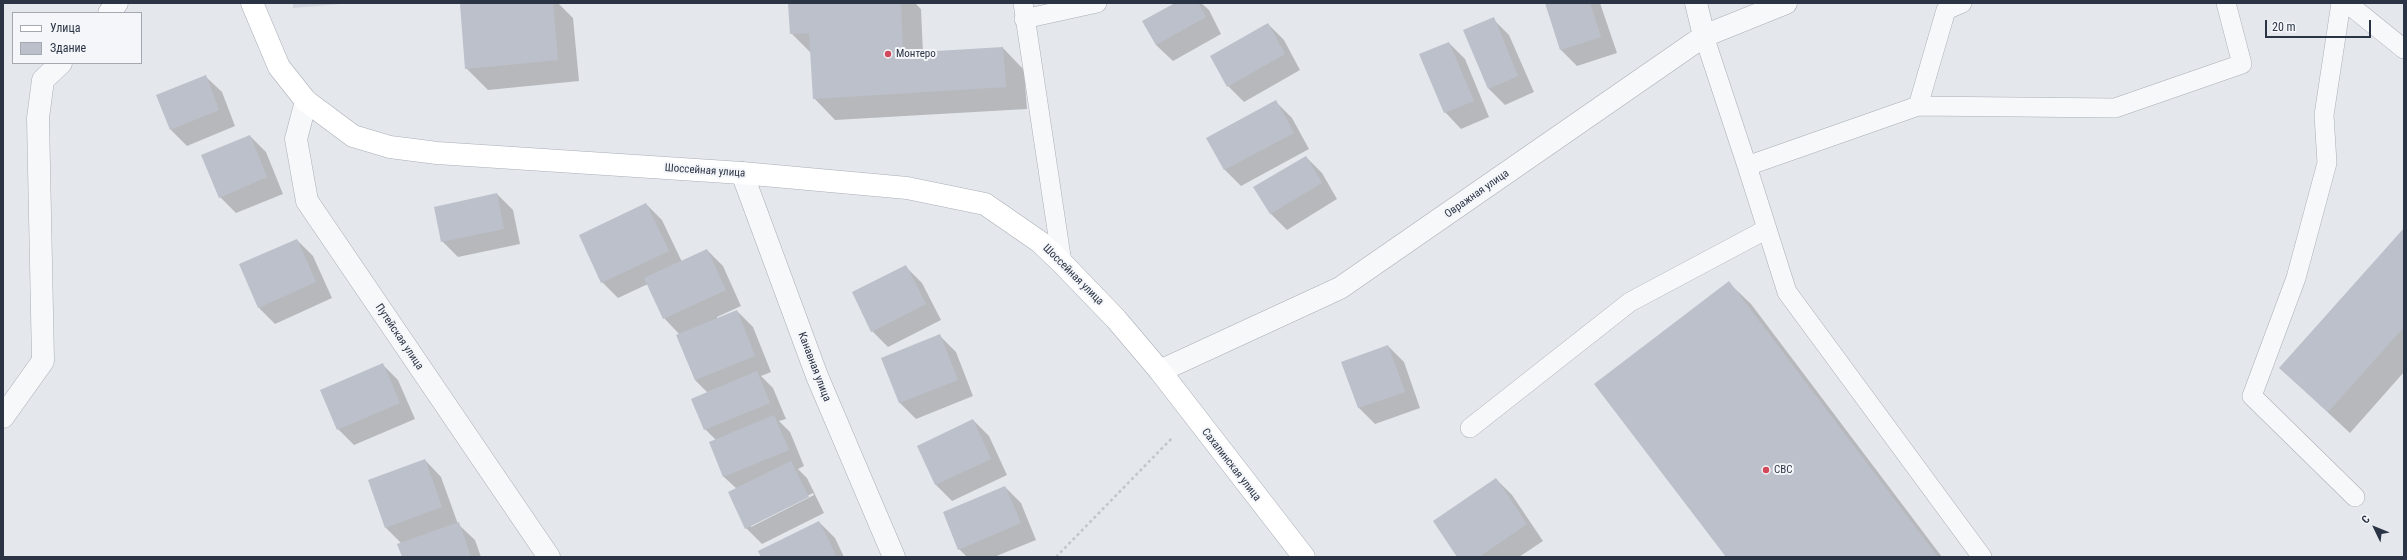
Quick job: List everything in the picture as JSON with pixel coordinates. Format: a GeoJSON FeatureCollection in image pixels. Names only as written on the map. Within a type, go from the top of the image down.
{"type":"FeatureCollection","features":[{"type":"Feature","properties":{"kind":"street"},"geometry":{"type":"LineString","coordinates":[[110,12],[117,3]]}},
{"type":"Feature","properties":{"kind":"street","name":"Шоссейная улица"},"geometry":{"type":"LineString","coordinates":[[252,3],[279,67],[306,101],[353,136],[390,147],[437,153],[742,173],[907,188],[985,204],[1040,242],[1116,319],[1160,371]]}},
{"type":"Feature","properties":{"kind":"street"},"geometry":{"type":"LineString","coordinates":[[1696,3],[1704,36]]}},
{"type":"Feature","properties":{"kind":"street","name":"Овражная улица"},"geometry":{"type":"LineString","coordinates":[[1160,371],[1340,288],[1704,36],[1786,3]]}},
{"type":"Feature","properties":{"kind":"street"},"geometry":{"type":"LineString","coordinates":[[3,417],[43,361],[38,118],[43,80],[60,64]]}},
{"type":"Feature","properties":{"kind":"street","name":"Путейская улица"},"geometry":{"type":"LineString","coordinates":[[306,101],[296,138],[307,201],[549,557]]}},
{"type":"Feature","properties":{"kind":"street","name":"Канавная улица"},"geometry":{"type":"LineString","coordinates":[[742,173],[817,376],[894,557]]}},
{"type":"Feature","properties":{"kind":"street","name":"Сахалинская улица"},"geometry":{"type":"LineString","coordinates":[[1160,371],[1193,416],[1304,557]]}},
{"type":"Feature","properties":{"kind":"lane"},"geometry":{"type":"LineString","coordinates":[[1062,263],[1024,11],[1097,3]]}},
{"type":"Feature","properties":{"kind":"lane"},"geometry":{"type":"LineString","coordinates":[[1918,106],[1946,10],[1962,3]]}},
{"type":"Feature","properties":{"kind":"lane"},"geometry":{"type":"LineString","coordinates":[[1747,166],[1918,106],[2115,108],[2242,64],[2226,3]]}},
{"type":"Feature","properties":{"kind":"lane"},"geometry":{"type":"LineString","coordinates":[[2341,3],[2324,115],[2327,163],[2296,278],[2252,396],[2355,498]]}},
{"type":"Feature","properties":{"kind":"lane"},"geometry":{"type":"LineString","coordinates":[[2347,3],[2404,49]]}},
{"type":"Feature","properties":{"kind":"lane"},"geometry":{"type":"LineString","coordinates":[[1704,36],[1787,292],[1982,557]]}},
{"type":"Feature","properties":{"kind":"lane"},"geometry":{"type":"LineString","coordinates":[[1470,428],[1630,302],[1767,229]]}},
{"type":"Feature","properties":{"kind":"path"},"geometry":{"type":"LineString","coordinates":[[1056,557],[1193,416]]}},
{"type":"Feature","properties":{"kind":"shaded area"},"geometry":{"type":"Polygon","coordinates":[[[293,3],[352,3],[293,8],[293,3]]]}},
{"type":"Feature","properties":{"kind":"building"},"geometry":{"type":"Polygon","coordinates":[[[553,3],[558,60],[465,69],[460,4],[553,3]]]}},
{"type":"Feature","properties":{"kind":"building"},"geometry":{"type":"Polygon","coordinates":[[[788,3],[901,3],[903,53],[1003,47],[1006,87],[813,99],[809,33],[790,34],[788,3]]]}},
{"type":"Feature","properties":{"kind":"building"},"geometry":{"type":"Polygon","coordinates":[[[1175,3],[1198,3],[1206,17],[1156,45],[1142,21],[1175,3]]]}},
{"type":"Feature","properties":{"kind":"building"},"geometry":{"type":"Polygon","coordinates":[[[1545,3],[1590,3],[1601,37],[1560,50],[1545,3]]]}},
{"type":"Feature","properties":{"kind":"building"},"geometry":{"type":"Polygon","coordinates":[[[1494,17],[1518,76],[1488,89],[1463,30],[1494,17]]]}},
{"type":"Feature","properties":{"kind":"building"},"geometry":{"type":"Polygon","coordinates":[[[1268,23],[1285,54],[1227,87],[1210,56],[1268,23]]]}},
{"type":"Feature","properties":{"kind":"building"},"geometry":{"type":"Polygon","coordinates":[[[1449,42],[1474,101],[1444,113],[1419,54],[1449,42]]]}},
{"type":"Feature","properties":{"kind":"building"},"geometry":{"type":"Polygon","coordinates":[[[206,75],[219,110],[170,130],[156,95],[206,75]]]}},
{"type":"Feature","properties":{"kind":"building"},"geometry":{"type":"Polygon","coordinates":[[[1276,100],[1294,133],[1224,170],[1206,138],[1276,100]]]}},
{"type":"Feature","properties":{"kind":"building"},"geometry":{"type":"Polygon","coordinates":[[[250,135],[267,177],[219,198],[201,155],[250,135]]]}},
{"type":"Feature","properties":{"kind":"building"},"geometry":{"type":"Polygon","coordinates":[[[1306,156],[1322,183],[1270,214],[1253,187],[1306,156]]]}},
{"type":"Feature","properties":{"kind":"building"},"geometry":{"type":"Polygon","coordinates":[[[497,193],[504,229],[441,242],[434,207],[497,193]]]}},
{"type":"Feature","properties":{"kind":"building"},"geometry":{"type":"Polygon","coordinates":[[[646,203],[669,251],[601,283],[579,235],[646,203]]]}},
{"type":"Feature","properties":{"kind":"building"},"geometry":{"type":"Polygon","coordinates":[[[2404,228],[2404,327],[2328,412],[2279,368],[2404,228]]]}},
{"type":"Feature","properties":{"kind":"building"},"geometry":{"type":"Polygon","coordinates":[[[297,239],[316,282],[258,308],[239,264],[297,239]]]}},
{"type":"Feature","properties":{"kind":"building"},"geometry":{"type":"Polygon","coordinates":[[[707,249],[726,290],[663,319],[644,278],[707,249]]]}},
{"type":"Feature","properties":{"kind":"building"},"geometry":{"type":"Polygon","coordinates":[[[906,265],[926,304],[871,332],[852,292],[906,265]]]}},
{"type":"Feature","properties":{"kind":"building","name":"СВС"},"geometry":{"type":"Polygon","coordinates":[[[1729,281],[1938,557],[1726,557],[1594,384],[1729,281]]]}},
{"type":"Feature","properties":{"kind":"building"},"geometry":{"type":"Polygon","coordinates":[[[737,310],[755,356],[695,380],[676,335],[737,310]]]}},
{"type":"Feature","properties":{"kind":"building"},"geometry":{"type":"Polygon","coordinates":[[[940,334],[958,380],[899,403],[881,358],[940,334]]]}},
{"type":"Feature","properties":{"kind":"building"},"geometry":{"type":"Polygon","coordinates":[[[1388,345],[1405,392],[1358,408],[1341,362],[1388,345]]]}},
{"type":"Feature","properties":{"kind":"building"},"geometry":{"type":"Polygon","coordinates":[[[383,363],[400,403],[337,430],[320,390],[383,363]]]}},
{"type":"Feature","properties":{"kind":"building"},"geometry":{"type":"Polygon","coordinates":[[[757,371],[770,403],[704,430],[691,399],[757,371]]]}},
{"type":"Feature","properties":{"kind":"building"},"geometry":{"type":"Polygon","coordinates":[[[774,415],[789,450],[723,477],[709,442],[774,415]]]}},
{"type":"Feature","properties":{"kind":"building"},"geometry":{"type":"Polygon","coordinates":[[[973,419],[991,459],[935,485],[917,446],[973,419]]]}},
{"type":"Feature","properties":{"kind":"building"},"geometry":{"type":"Polygon","coordinates":[[[425,459],[442,507],[385,528],[368,480],[425,459]]]}},
{"type":"Feature","properties":{"kind":"building"},"geometry":{"type":"Polygon","coordinates":[[[791,461],[809,497],[745,529],[728,492],[791,461]]]}},
{"type":"Feature","properties":{"kind":"building"},"geometry":{"type":"Polygon","coordinates":[[[1496,478],[1527,524],[1479,557],[1457,557],[1433,521],[1496,478]]]}},
{"type":"Feature","properties":{"kind":"building"},"geometry":{"type":"Polygon","coordinates":[[[1005,486],[1021,523],[958,550],[943,512],[1005,486]]]}},
{"type":"Feature","properties":{"kind":"building"},"geometry":{"type":"Polygon","coordinates":[[[819,521],[837,557],[761,557],[758,551],[819,521]]]}},
{"type":"Feature","properties":{"kind":"building"},"geometry":{"type":"Polygon","coordinates":[[[459,522],[471,557],[402,557],[397,544],[459,522]]]}},
{"type":"Feature","properties":{"kind":"place","name":"Монтеро"},"geometry":{"type":"Point","coordinates":[888,54]}},
{"type":"Feature","properties":{"kind":"place","name":"СВС"},"geometry":{"type":"Point","coordinates":[1766,470]}}]}
